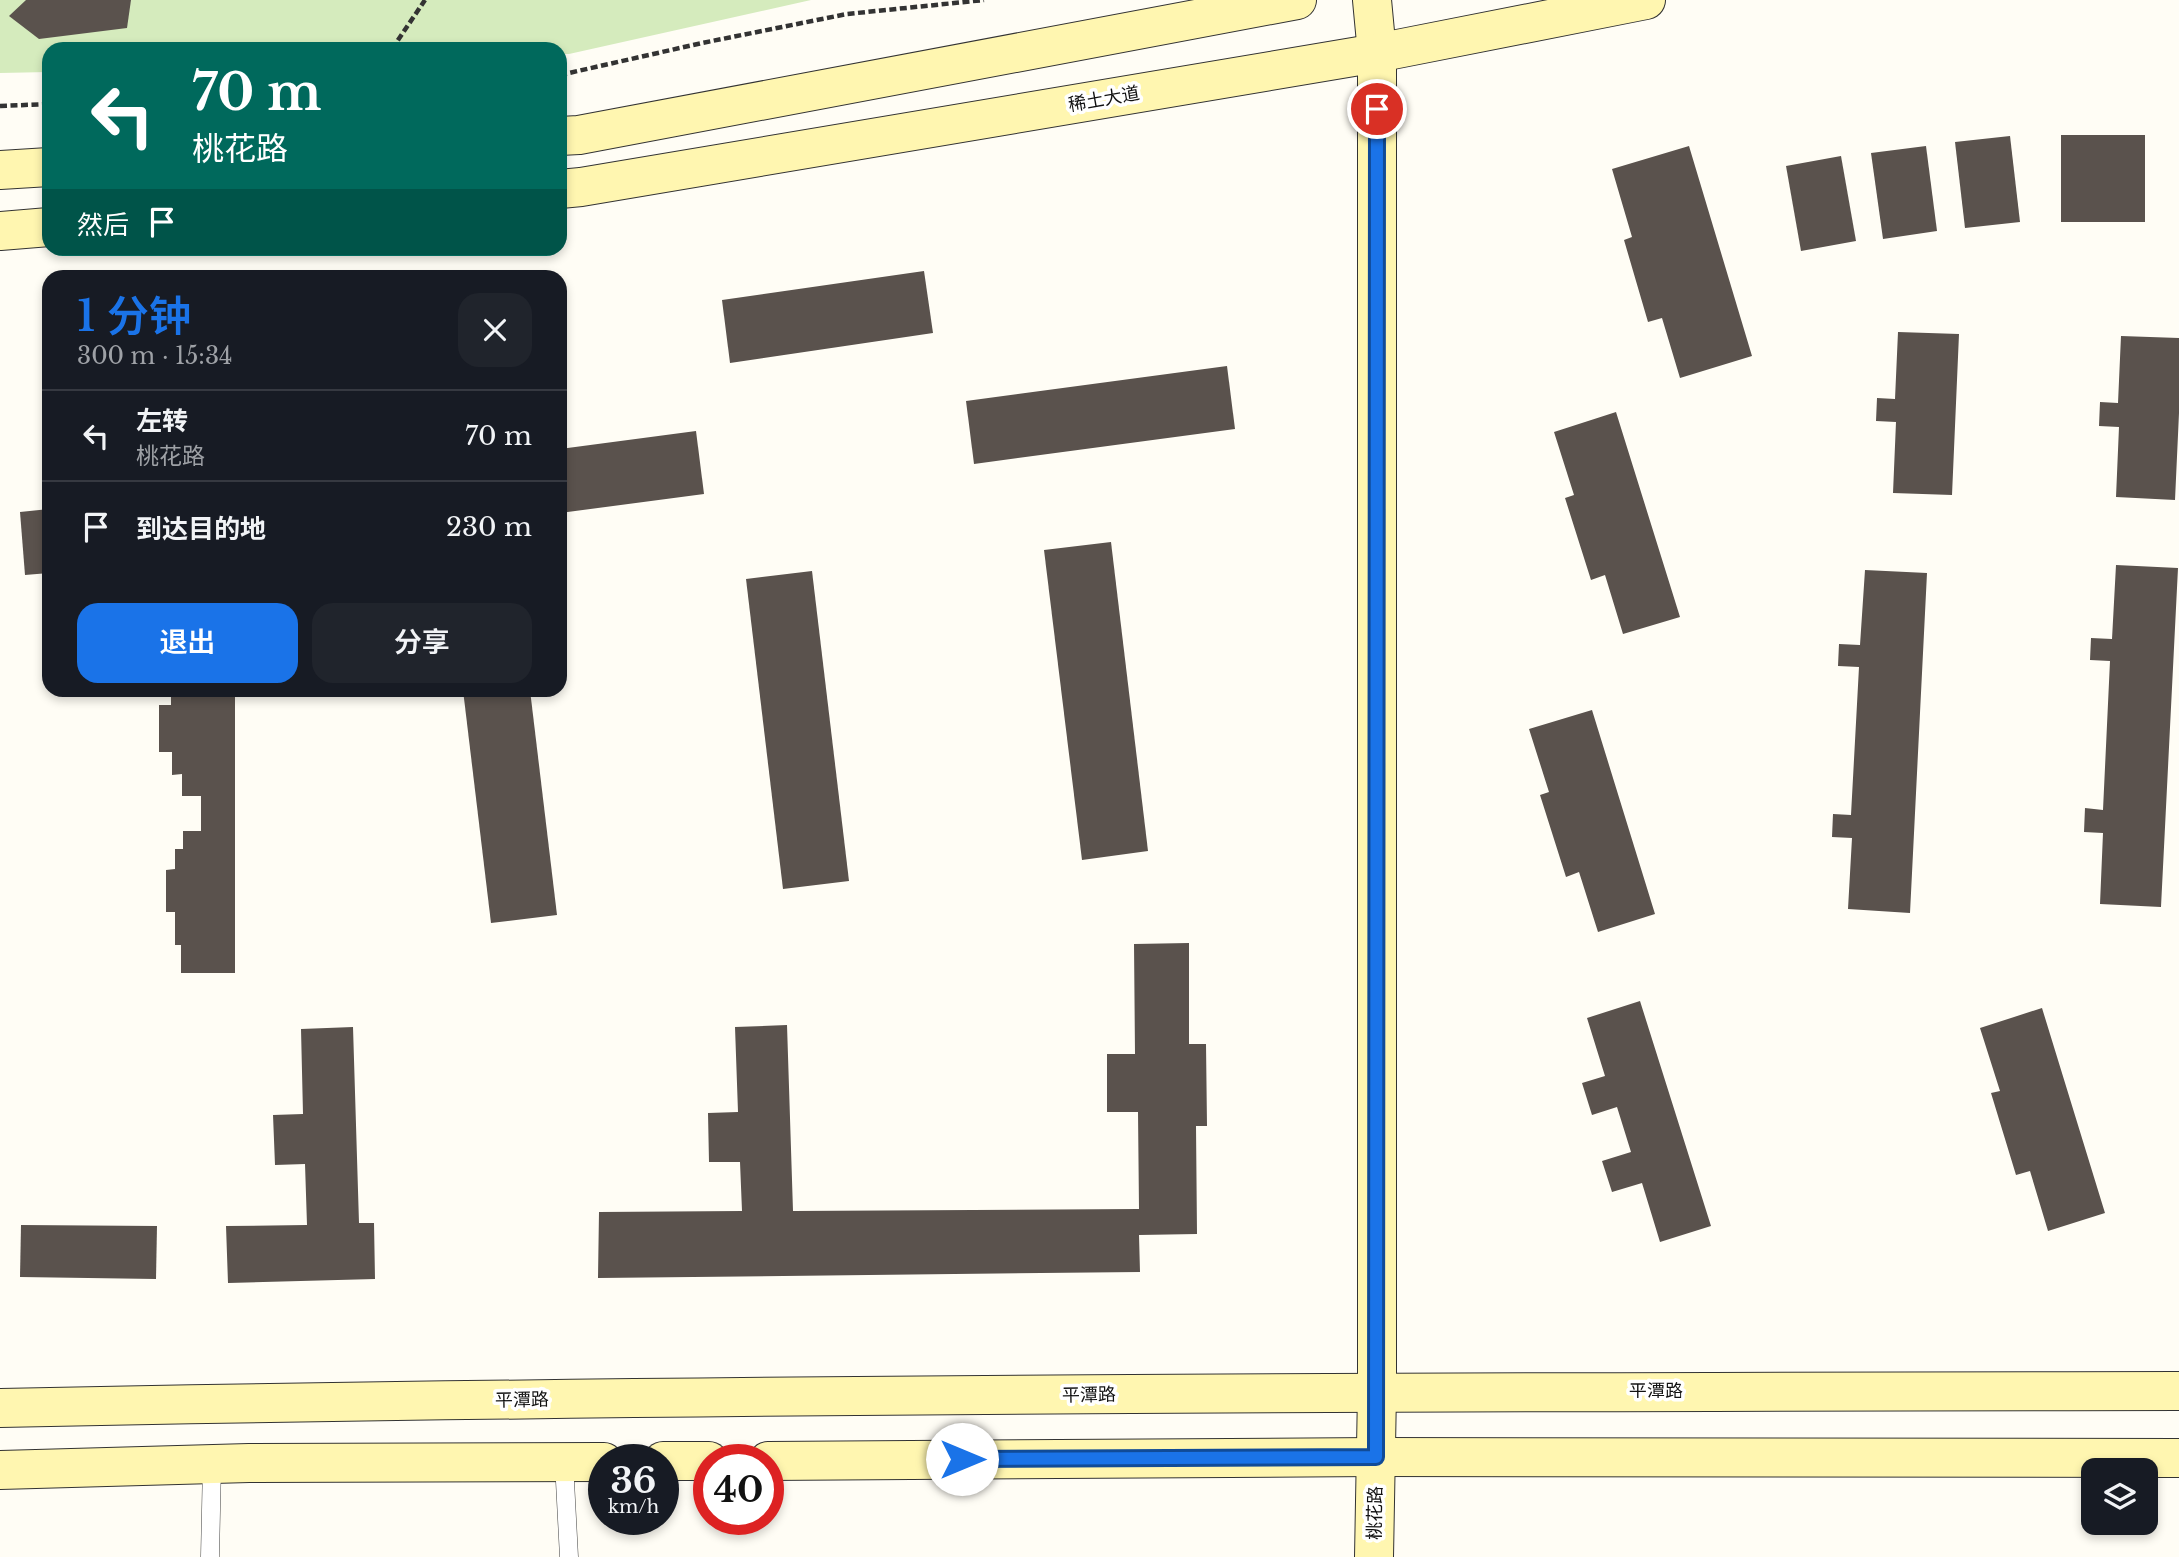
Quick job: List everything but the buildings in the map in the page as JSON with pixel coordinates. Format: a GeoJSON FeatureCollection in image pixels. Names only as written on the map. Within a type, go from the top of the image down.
{"type":"FeatureCollection","features":[{"type":"Feature","properties":{"kind":"street"},"geometry":{"type":"LineString","coordinates":[[567,136],[1297,0]]}},
{"type":"Feature","properties":{"kind":"street","name":"桃花路"},"geometry":{"type":"LineString","coordinates":[[1372,0],[1377,53],[1377,1392],[1374,1557]]}},
{"type":"Feature","properties":{"kind":"street","name":"稀土大道"},"geometry":{"type":"LineString","coordinates":[[567,188],[1377,53],[1646,0]]}},
{"type":"Feature","properties":{"kind":"street"},"geometry":{"type":"LineString","coordinates":[[0,170],[42,167]]}},
{"type":"Feature","properties":{"kind":"street"},"geometry":{"type":"LineString","coordinates":[[0,230],[42,227]]}},
{"type":"Feature","properties":{"kind":"street","name":"平潭路"},"geometry":{"type":"LineString","coordinates":[[0,1408],[242,1403],[1377,1392],[2179,1391]]}},
{"type":"Feature","properties":{"kind":"street"},"geometry":{"type":"LineString","coordinates":[[784,1461],[1376,1457],[2179,1458]]}},
{"type":"Feature","properties":{"kind":"street"},"geometry":{"type":"LineString","coordinates":[[0,1470],[212,1464],[588,1462]]}},
{"type":"Feature","properties":{"kind":"lane"},"geometry":{"type":"LineString","coordinates":[[564,1462],[569,1557]]}},
{"type":"Feature","properties":{"kind":"lane"},"geometry":{"type":"LineString","coordinates":[[210,1557],[212,1464]]}},
{"type":"Feature","properties":{"kind":"path"},"geometry":{"type":"LineString","coordinates":[[397,42],[425,0]]}},
{"type":"Feature","properties":{"kind":"path"},"geometry":{"type":"LineString","coordinates":[[567,73],[847,14],[984,0]]}},
{"type":"Feature","properties":{"kind":"path"},"geometry":{"type":"LineString","coordinates":[[0,106],[42,104]]}},
{"type":"Feature","properties":{"kind":"green space"},"geometry":{"type":"Polygon","coordinates":[[[0,0],[811,0],[569,54],[567,42],[42,42],[42,72],[0,73],[0,0]]]}},
{"type":"Feature","properties":{"kind":"route"},"geometry":{"type":"LineString","coordinates":[[962,1459],[1376,1457],[1377,109]]}}]}
